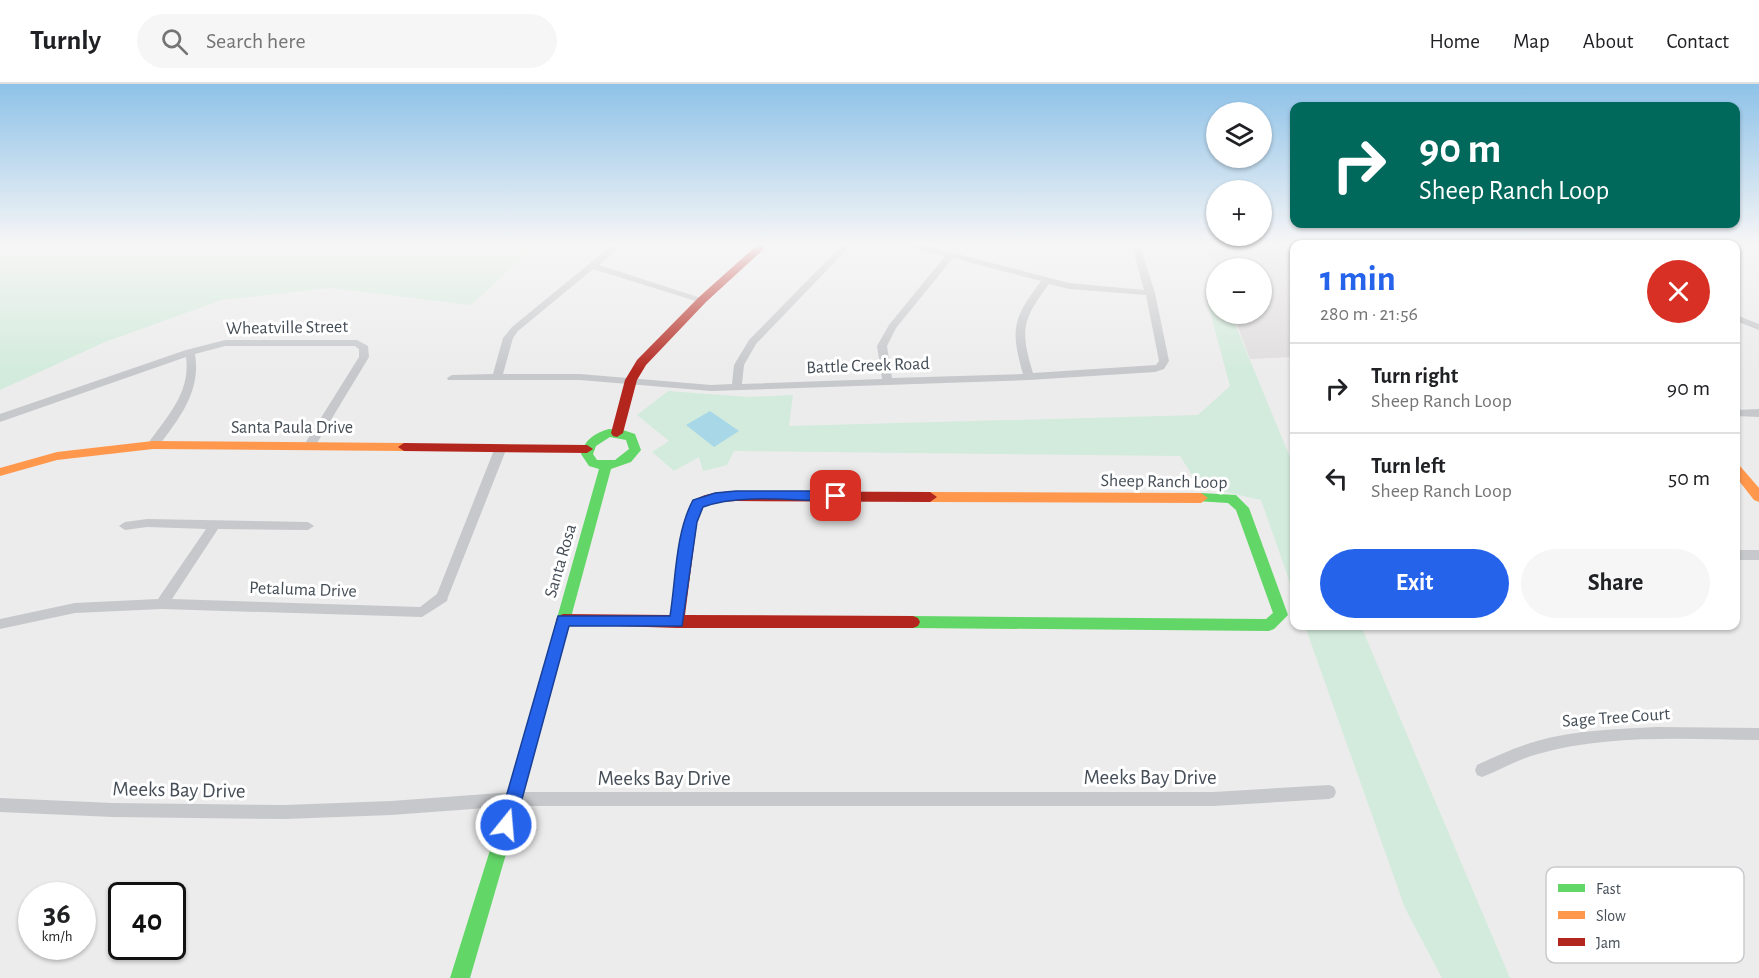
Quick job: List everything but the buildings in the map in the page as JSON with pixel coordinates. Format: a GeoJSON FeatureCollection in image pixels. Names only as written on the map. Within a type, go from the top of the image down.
{"type":"FeatureCollection","features":[{"type":"Feature","properties":{"kind":"street"},"geometry":{"type":"LineString","coordinates":[[497,377],[508,338],[515,329],[566,288]]}},
{"type":"Feature","properties":{"kind":"street"},"geometry":{"type":"LineString","coordinates":[[663,288],[702,300]]}},
{"type":"Feature","properties":{"kind":"street"},"geometry":{"type":"LineString","coordinates":[[617,433],[631,380],[654,347],[715,288]]}},
{"type":"Feature","properties":{"kind":"street"},"geometry":{"type":"LineString","coordinates":[[737,387],[739,365],[752,342],[805,288]]}},
{"type":"Feature","properties":{"kind":"street"},"geometry":{"type":"LineString","coordinates":[[887,381],[882,346],[892,327],[924,288]]}},
{"type":"Feature","properties":{"kind":"street"},"geometry":{"type":"LineString","coordinates":[[1029,377],[1018,324],[1025,309],[1041,288]]}},
{"type":"Feature","properties":{"kind":"street"},"geometry":{"type":"LineString","coordinates":[[1082,288],[1150,293]]}},
{"type":"Feature","properties":{"kind":"street","name":"Battle Creek Road"},"geometry":{"type":"LineString","coordinates":[[452,378],[580,377],[683,386],[737,387],[1134,371],[1160,367],[1164,361],[1148,288]]}},
{"type":"Feature","properties":{"kind":"street"},"geometry":{"type":"LineString","coordinates":[[1740,320],[1759,327]]}},
{"type":"Feature","properties":{"kind":"street","name":"Wheatville Street"},"geometry":{"type":"LineString","coordinates":[[0,418],[190,352],[225,343],[357,343],[364,348],[364,357],[310,445]]}},
{"type":"Feature","properties":{"kind":"street"},"geometry":{"type":"LineString","coordinates":[[153,445],[186,397],[192,380],[193,363],[190,352]]}},
{"type":"Feature","properties":{"kind":"street"},"geometry":{"type":"LineString","coordinates":[[1740,413],[1759,413]]}},
{"type":"Feature","properties":{"kind":"street"},"geometry":{"type":"LineString","coordinates":[[617,433],[630,436],[634,440],[635,450],[628,459],[606,466],[589,459],[587,449],[595,439],[617,433]]}},
{"type":"Feature","properties":{"kind":"street","name":"Santa Paula Drive"},"geometry":{"type":"LineString","coordinates":[[0,472],[44,458],[84,450],[153,445],[310,445],[500,450],[587,449]]}},
{"type":"Feature","properties":{"kind":"street","name":"Petaluma Drive"},"geometry":{"type":"LineString","coordinates":[[0,624],[75,608],[162,604],[422,612],[442,597],[500,450]]}},
{"type":"Feature","properties":{"kind":"street","name":"Santa Rosa"},"geometry":{"type":"LineString","coordinates":[[460,978],[514,799],[606,466]]}},
{"type":"Feature","properties":{"kind":"street"},"geometry":{"type":"LineString","coordinates":[[1740,474],[1759,497]]}},
{"type":"Feature","properties":{"kind":"street","name":"Sheep Ranch Loop"},"geometry":{"type":"LineString","coordinates":[[564,620],[677,622],[1269,625],[1281,615],[1242,508],[1231,498],[736,495],[715,498],[698,504],[690,522],[677,622]]}},
{"type":"Feature","properties":{"kind":"street"},"geometry":{"type":"LineString","coordinates":[[125,526],[147,523],[308,526]]}},
{"type":"Feature","properties":{"kind":"street"},"geometry":{"type":"LineString","coordinates":[[162,604],[214,526]]}},
{"type":"Feature","properties":{"kind":"street"},"geometry":{"type":"LineString","coordinates":[[1740,555],[1759,555]]}},
{"type":"Feature","properties":{"kind":"street","name":"Sage Tree Court"},"geometry":{"type":"LineString","coordinates":[[1482,770],[1517,754],[1556,742],[1616,734],[1759,734]]}},
{"type":"Feature","properties":{"kind":"street","name":"Meeks Bay Drive"},"geometry":{"type":"LineString","coordinates":[[0,805],[113,810],[285,812],[391,808],[514,799],[1214,799],[1329,792]]}},
{"type":"Feature","properties":{"kind":"shaded area"},"geometry":{"type":"Polygon","coordinates":[[[1272,288],[1290,288],[1290,357],[1250,359],[1237,324],[1272,324],[1272,288]]]}},
{"type":"Feature","properties":{"kind":"green space"},"geometry":{"type":"Polygon","coordinates":[[[0,288],[490,288],[471,305],[331,288],[222,300],[105,342],[0,390],[0,288]]]}},
{"type":"Feature","properties":{"kind":"green space"},"geometry":{"type":"Polygon","coordinates":[[[1213,324],[1235,324],[1290,457],[1290,583],[1261,500],[1199,486],[1180,456],[734,451],[727,465],[703,471],[699,457],[674,471],[652,452],[669,441],[637,415],[668,391],[749,397],[793,395],[789,426],[1198,415],[1230,386],[1213,324]]]}},
{"type":"Feature","properties":{"kind":"green space"},"geometry":{"type":"Polygon","coordinates":[[[1306,630],[1363,630],[1510,978],[1442,978],[1405,908],[1306,630]]]}},
{"type":"Feature","properties":{"kind":"water"},"geometry":{"type":"Polygon","coordinates":[[[710,411],[739,431],[714,447],[686,425],[710,411]]]}},
{"type":"Feature","properties":{"kind":"traffic: fast"},"geometry":{"type":"LineString","coordinates":[[609,433],[631,437],[635,450],[627,459],[617,464],[593,463],[587,454],[590,446],[597,438],[609,433]]}},
{"type":"Feature","properties":{"kind":"traffic: fast"},"geometry":{"type":"LineString","coordinates":[[460,978],[514,799],[606,466]]}},
{"type":"Feature","properties":{"kind":"traffic: fast"},"geometry":{"type":"LineString","coordinates":[[913,622],[1269,625],[1281,615],[1242,508],[1231,498],[1201,498]]}},
{"type":"Feature","properties":{"kind":"traffic: slow"},"geometry":{"type":"LineString","coordinates":[[0,472],[57,456],[153,445],[404,447]]}},
{"type":"Feature","properties":{"kind":"traffic: slow"},"geometry":{"type":"LineString","coordinates":[[1740,474],[1759,497]]}},
{"type":"Feature","properties":{"kind":"traffic: slow"},"geometry":{"type":"LineString","coordinates":[[930,497],[1201,498]]}},
{"type":"Feature","properties":{"kind":"traffic: jam"},"geometry":{"type":"LineString","coordinates":[[617,433],[631,380],[641,363],[716,288]]}},
{"type":"Feature","properties":{"kind":"traffic: jam"},"geometry":{"type":"LineString","coordinates":[[404,447],[587,449]]}},
{"type":"Feature","properties":{"kind":"traffic: jam"},"geometry":{"type":"LineString","coordinates":[[677,622],[690,522],[698,504],[715,497],[736,496],[930,497]]}},
{"type":"Feature","properties":{"kind":"traffic: jam"},"geometry":{"type":"LineString","coordinates":[[563,620],[913,622]]}},
{"type":"Feature","properties":{"kind":"route"},"geometry":{"type":"LineString","coordinates":[[506,825],[564,620],[677,622],[690,522],[698,504],[715,498],[736,495],[836,496]]}}]}
